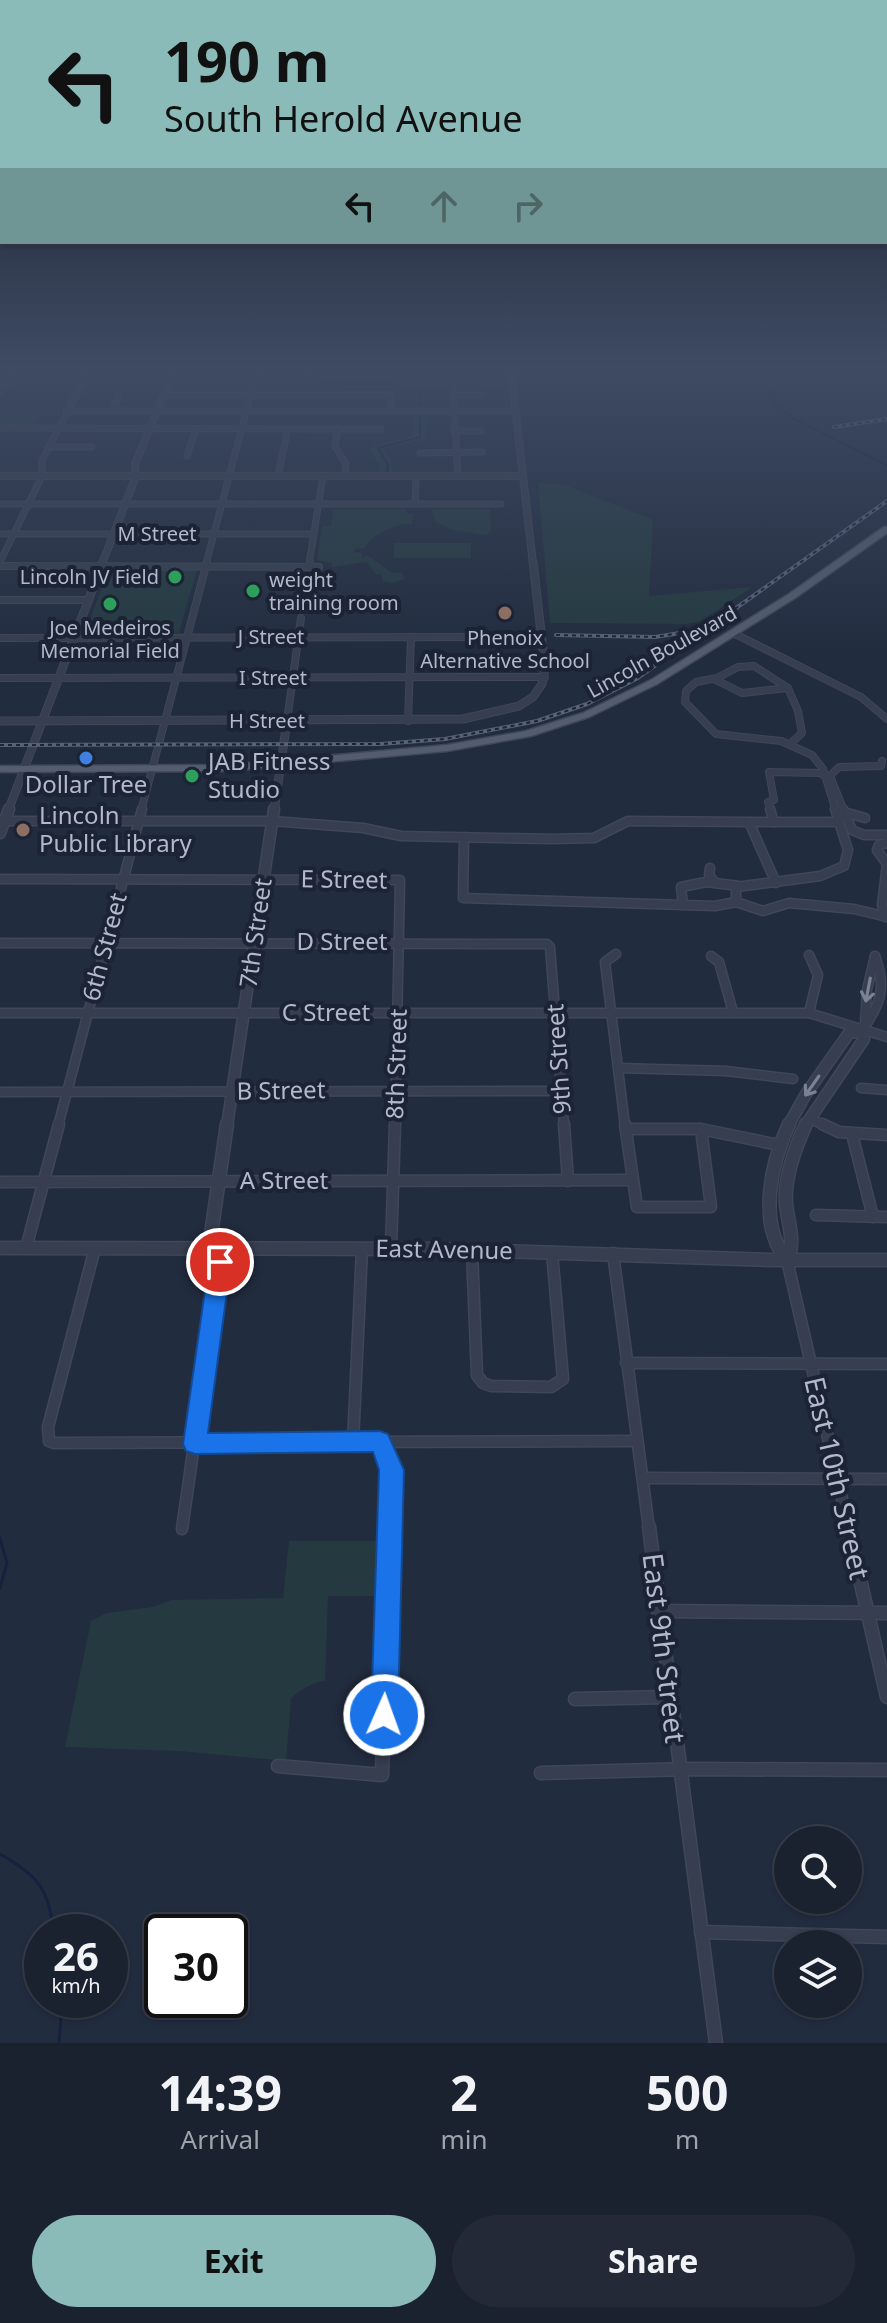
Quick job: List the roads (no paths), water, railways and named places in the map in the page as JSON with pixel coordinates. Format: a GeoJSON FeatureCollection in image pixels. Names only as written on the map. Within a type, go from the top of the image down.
{"type":"FeatureCollection","features":[{"type":"Feature","properties":{"kind":"main road","name":"Lincoln Boulevard"},"geometry":{"type":"LineString","coordinates":[[0,769],[228,768],[447,748],[546,729],[616,703],[735,634],[887,529]]}},
{"type":"Feature","properties":{"kind":"street"},"geometry":{"type":"LineString","coordinates":[[41,465],[42,476],[0,564],[319,567]]}},
{"type":"Feature","properties":{"kind":"street"},"geometry":{"type":"LineString","coordinates":[[0,833],[2,821],[126,504],[136,476],[135,465]]}},
{"type":"Feature","properties":{"kind":"street","name":"6th Street"},"geometry":{"type":"LineString","coordinates":[[26,1248],[232,465]]}},
{"type":"Feature","properties":{"kind":"street"},"geometry":{"type":"LineString","coordinates":[[278,476],[280,465]]}},
{"type":"Feature","properties":{"kind":"street"},"geometry":{"type":"LineString","coordinates":[[345,476],[346,465]]}},
{"type":"Feature","properties":{"kind":"street"},"geometry":{"type":"LineString","coordinates":[[457,465],[458,476]]}},
{"type":"Feature","properties":{"kind":"street"},"geometry":{"type":"LineString","coordinates":[[521,465],[545,677]]}},
{"type":"Feature","properties":{"kind":"street"},"geometry":{"type":"LineString","coordinates":[[0,476],[522,476]]}},
{"type":"Feature","properties":{"kind":"street"},"geometry":{"type":"LineString","coordinates":[[309,566],[323,476]]}},
{"type":"Feature","properties":{"kind":"street"},"geometry":{"type":"LineString","coordinates":[[415,504],[416,476]]}},
{"type":"Feature","properties":{"kind":"street"},"geometry":{"type":"LineString","coordinates":[[0,504],[501,504]]}},
{"type":"Feature","properties":{"kind":"street","name":"M Street"},"geometry":{"type":"LineString","coordinates":[[0,534],[314,534]]}},
{"type":"Feature","properties":{"kind":"street"},"geometry":{"type":"LineString","coordinates":[[0,600],[89,600]]}},
{"type":"Feature","properties":{"kind":"street","name":"7th Street"},"geometry":{"type":"LineString","coordinates":[[216,1248],[219,1181],[301,618]]}},
{"type":"Feature","properties":{"kind":"street"},"geometry":{"type":"LineString","coordinates":[[735,634],[852,692],[887,719]]}},
{"type":"Feature","properties":{"kind":"street"},"geometry":{"type":"LineString","coordinates":[[408,721],[411,637]]}},
{"type":"Feature","properties":{"kind":"street","name":"J Street"},"geometry":{"type":"LineString","coordinates":[[0,638],[542,637]]}},
{"type":"Feature","properties":{"kind":"street"},"geometry":{"type":"LineString","coordinates":[[790,744],[802,733],[796,704],[788,688],[754,666],[738,667],[714,679],[688,686],[685,702],[716,734],[790,744],[812,755],[850,814],[851,828],[855,832],[887,835]]}},
{"type":"Feature","properties":{"kind":"street","name":"I Street"},"geometry":{"type":"LineString","coordinates":[[0,678],[545,677]]}},
{"type":"Feature","properties":{"kind":"street","name":"H Street"},"geometry":{"type":"LineString","coordinates":[[0,721],[455,719],[520,706],[530,699],[545,677]]}},
{"type":"Feature","properties":{"kind":"street"},"geometry":{"type":"LineString","coordinates":[[714,679],[739,691],[788,688]]}},
{"type":"Feature","properties":{"kind":"street"},"geometry":{"type":"LineString","coordinates":[[828,776],[839,767],[881,766],[882,761]]}},
{"type":"Feature","properties":{"kind":"street"},"geometry":{"type":"LineString","coordinates":[[774,822],[768,802],[774,800],[769,772],[820,773],[828,776]]}},
{"type":"Feature","properties":{"kind":"street"},"geometry":{"type":"LineString","coordinates":[[683,905],[679,888],[702,882],[739,887],[776,883],[820,876],[844,866],[848,850],[828,776]]}},
{"type":"Feature","properties":{"kind":"street"},"geometry":{"type":"LineString","coordinates":[[2,821],[272,821],[363,828],[401,836],[594,838],[628,821],[839,822]]}},
{"type":"Feature","properties":{"kind":"street"},"geometry":{"type":"LineString","coordinates":[[749,822],[776,883]]}},
{"type":"Feature","properties":{"kind":"street"},"geometry":{"type":"LineString","coordinates":[[464,837],[463,898],[715,906],[736,902],[763,911],[793,903],[854,909],[886,917]]}},
{"type":"Feature","properties":{"kind":"street"},"geometry":{"type":"LineString","coordinates":[[886,917],[882,905],[887,864],[877,850],[879,845],[887,843]]}},
{"type":"Feature","properties":{"kind":"street"},"geometry":{"type":"LineString","coordinates":[[710,868],[709,875],[715,883]]}},
{"type":"Feature","properties":{"kind":"street","name":"E Street"},"geometry":{"type":"LineString","coordinates":[[0,879],[400,880]]}},
{"type":"Feature","properties":{"kind":"street","name":"8th Street"},"geometry":{"type":"LineString","coordinates":[[391,1249],[401,943],[400,880]]}},
{"type":"Feature","properties":{"kind":"street"},"geometry":{"type":"LineString","coordinates":[[688,887],[694,905]]}},
{"type":"Feature","properties":{"kind":"street"},"geometry":{"type":"LineString","coordinates":[[736,902],[736,887],[739,887]]}},
{"type":"Feature","properties":{"kind":"street","name":"D Street"},"geometry":{"type":"LineString","coordinates":[[0,943],[540,943]]}},
{"type":"Feature","properties":{"kind":"street","name":"9th Street"},"geometry":{"type":"LineString","coordinates":[[540,943],[550,947],[568,1181]]}},
{"type":"Feature","properties":{"kind":"street"},"geometry":{"type":"LineString","coordinates":[[616,954],[605,962],[626,1129],[629,1180],[637,1207],[711,1207],[701,1129]]}},
{"type":"Feature","properties":{"kind":"street"},"geometry":{"type":"LineString","coordinates":[[809,955],[816,961],[820,972],[809,1013]]}},
{"type":"Feature","properties":{"kind":"street"},"geometry":{"type":"LineString","coordinates":[[711,956],[719,962],[733,1012]]}},
{"type":"Feature","properties":{"kind":"street"},"geometry":{"type":"LineString","coordinates":[[875,956],[887,957]]}},
{"type":"Feature","properties":{"kind":"street"},"geometry":{"type":"LineString","coordinates":[[769,1260],[777,1248],[770,1198],[779,1145],[792,1114],[849,1033],[863,1028],[874,1018],[881,996],[883,971],[875,956]]}},
{"type":"Feature","properties":{"kind":"street"},"geometry":{"type":"LineString","coordinates":[[777,1248],[790,1254],[786,1201],[794,1149],[810,1119],[864,1039],[862,1013],[869,986],[869,964],[875,956]]}},
{"type":"Feature","properties":{"kind":"street","name":"C Street"},"geometry":{"type":"LineString","coordinates":[[0,1013],[809,1013],[863,1028]]}},
{"type":"Feature","properties":{"kind":"street"},"geometry":{"type":"LineString","coordinates":[[863,1028],[885,1036]]}},
{"type":"Feature","properties":{"kind":"street"},"geometry":{"type":"LineString","coordinates":[[618,1068],[713,1070],[793,1079]]}},
{"type":"Feature","properties":{"kind":"street"},"geometry":{"type":"LineString","coordinates":[[861,1088],[887,1090]]}},
{"type":"Feature","properties":{"kind":"street","name":"B Street"},"geometry":{"type":"LineString","coordinates":[[0,1092],[561,1091]]}},
{"type":"Feature","properties":{"kind":"street"},"geometry":{"type":"LineString","coordinates":[[810,1119],[839,1132],[887,1135]]}},
{"type":"Feature","properties":{"kind":"street"},"geometry":{"type":"LineString","coordinates":[[626,1129],[701,1129],[779,1145],[785,1150],[789,1168]]}},
{"type":"Feature","properties":{"kind":"street"},"geometry":{"type":"LineString","coordinates":[[852,1134],[873,1217]]}},
{"type":"Feature","properties":{"kind":"street","name":"A Street"},"geometry":{"type":"LineString","coordinates":[[0,1182],[629,1180]]}},
{"type":"Feature","properties":{"kind":"street"},"geometry":{"type":"LineString","coordinates":[[816,1215],[887,1217]]}},
{"type":"Feature","properties":{"kind":"street","name":"East Avenue"},"geometry":{"type":"LineString","coordinates":[[0,1248],[391,1249],[613,1253],[769,1260],[790,1254],[807,1260],[887,1260]]}},
{"type":"Feature","properties":{"kind":"street"},"geometry":{"type":"LineString","coordinates":[[95,1248],[48,1427],[49,1441],[61,1444],[635,1441]]}},
{"type":"Feature","properties":{"kind":"street"},"geometry":{"type":"LineString","coordinates":[[182,1529],[195,1444],[216,1248]]}},
{"type":"Feature","properties":{"kind":"street"},"geometry":{"type":"LineString","coordinates":[[353,1442],[362,1249]]}},
{"type":"Feature","properties":{"kind":"street"},"geometry":{"type":"LineString","coordinates":[[472,1252],[477,1375],[483,1383],[491,1386],[551,1387],[563,1379],[552,1252]]}},
{"type":"Feature","properties":{"kind":"street","name":"East 9th Street"},"geometry":{"type":"LineString","coordinates":[[613,1253],[635,1441],[643,1478],[716,2043]]}},
{"type":"Feature","properties":{"kind":"street","name":"East 10th Street"},"geometry":{"type":"LineString","coordinates":[[790,1254],[811,1364],[887,1697]]}},
{"type":"Feature","properties":{"kind":"street"},"geometry":{"type":"LineString","coordinates":[[626,1363],[887,1364]]}},
{"type":"Feature","properties":{"kind":"street"},"geometry":{"type":"LineString","coordinates":[[278,1766],[382,1775],[391,1470],[380,1441]]}},
{"type":"Feature","properties":{"kind":"street"},"geometry":{"type":"LineString","coordinates":[[643,1478],[887,1479]]}},
{"type":"Feature","properties":{"kind":"street"},"geometry":{"type":"LineString","coordinates":[[658,1611],[887,1613]]}},
{"type":"Feature","properties":{"kind":"street"},"geometry":{"type":"LineString","coordinates":[[575,1699],[669,1697]]}},
{"type":"Feature","properties":{"kind":"street"},"geometry":{"type":"LineString","coordinates":[[541,1773],[887,1770]]}},
{"type":"Feature","properties":{"kind":"street"},"geometry":{"type":"LineString","coordinates":[[701,1932],[887,1937]]}},
{"type":"Feature","properties":{"kind":"waterway"},"geometry":{"type":"LineString","coordinates":[[387,472],[388,465]]}},
{"type":"Feature","properties":{"kind":"waterway"},"geometry":{"type":"LineString","coordinates":[[0,1538],[7,1563],[0,1588]]}},
{"type":"Feature","properties":{"kind":"waterway"},"geometry":{"type":"LineString","coordinates":[[0,1854],[23,1869],[39,1885],[50,1914]]}},
{"type":"Feature","properties":{"kind":"waterway"},"geometry":{"type":"LineString","coordinates":[[59,2043],[61,2018]]}},
{"type":"Feature","properties":{"kind":"railway"},"geometry":{"type":"LineString","coordinates":[[0,745],[380,744],[445,739],[537,721],[587,704],[636,679],[887,501]]}},
{"type":"Feature","properties":{"kind":"railway"},"geometry":{"type":"LineString","coordinates":[[556,635],[655,637],[699,630]]}},
{"type":"Feature","properties":{"kind":"place","name":"Lincoln JV Field"},"geometry":{"type":"Point","coordinates":[175,577]}},
{"type":"Feature","properties":{"kind":"place","name":"weight training room"},"geometry":{"type":"Point","coordinates":[253,591]}},
{"type":"Feature","properties":{"kind":"place","name":"Joe Medeiros Memorial Field"},"geometry":{"type":"Point","coordinates":[110,604]}},
{"type":"Feature","properties":{"kind":"place","name":"Phenoix Alternative School"},"geometry":{"type":"Point","coordinates":[505,613]}},
{"type":"Feature","properties":{"kind":"place","name":"Dollar Tree"},"geometry":{"type":"Point","coordinates":[86,758]}},
{"type":"Feature","properties":{"kind":"place","name":"JAB Fitness Studio"},"geometry":{"type":"Point","coordinates":[192,776]}},
{"type":"Feature","properties":{"kind":"place","name":"Lincoln Public Library"},"geometry":{"type":"Point","coordinates":[23,830]}}]}
